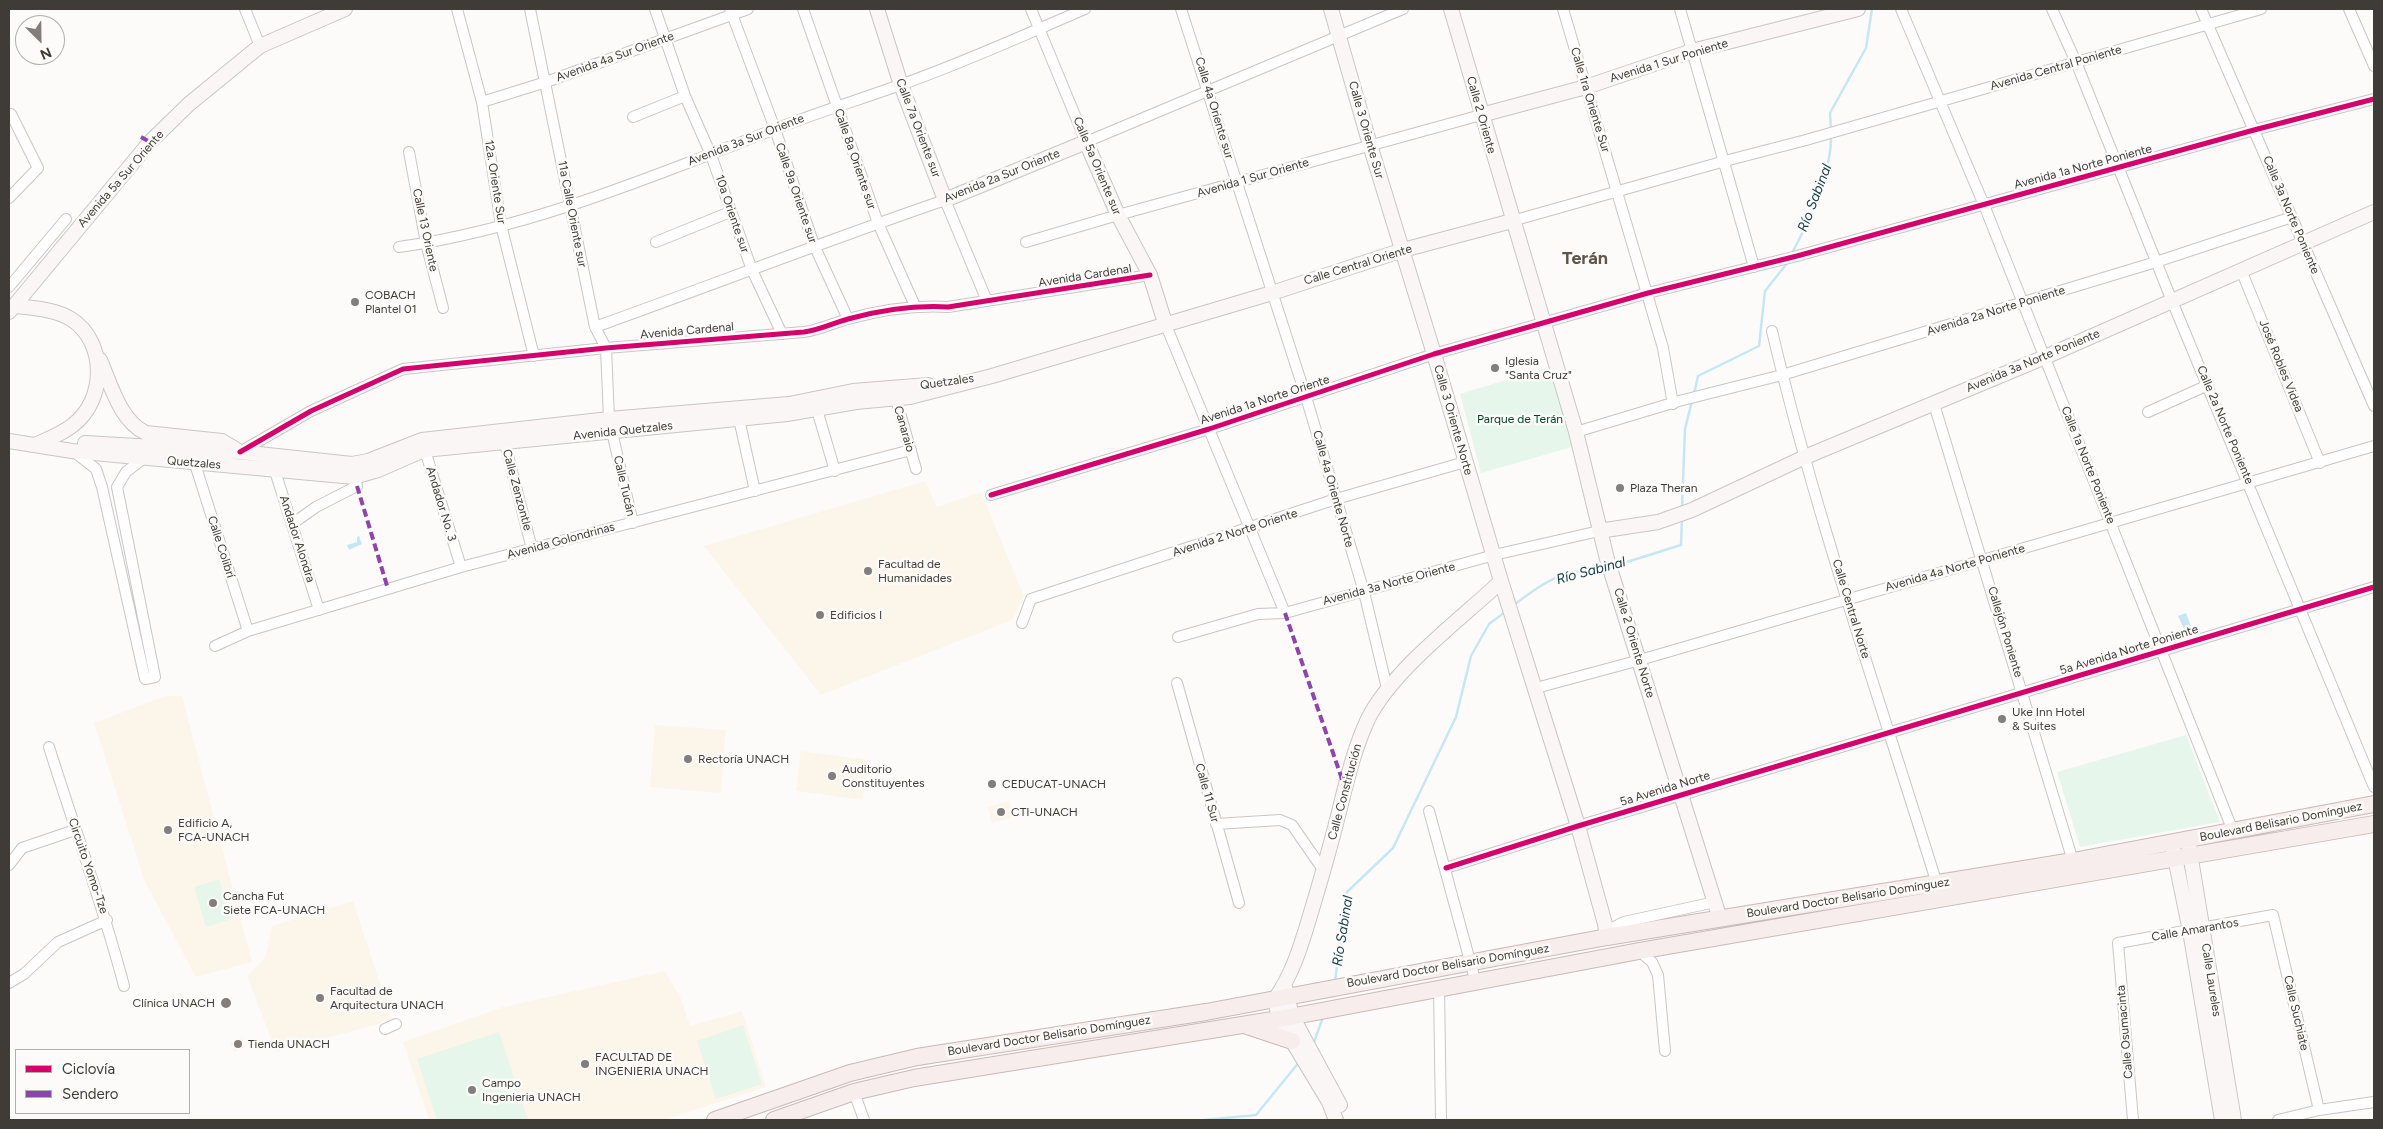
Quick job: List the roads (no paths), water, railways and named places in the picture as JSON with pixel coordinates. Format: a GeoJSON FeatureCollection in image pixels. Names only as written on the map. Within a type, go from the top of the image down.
{"type":"FeatureCollection","features":[{"type":"Feature","properties":{"kind":"main road","name":"Avenida 5a Sur Oriente"},"geometry":{"type":"LineString","coordinates":[[11,306],[150,142],[189,104],[260,46],[345,9]]}},
{"type":"Feature","properties":{"kind":"main road","name":"Calle 7a Oriente sur"},"geometry":{"type":"LineString","coordinates":[[877,9],[901,85],[945,200]]}},
{"type":"Feature","properties":{"kind":"main road","name":"Calle 3 Oriente Sur"},"geometry":{"type":"LineString","coordinates":[[1331,9],[1370,145],[1403,250]]}},
{"type":"Feature","properties":{"kind":"main road","name":"Calle 2 Oriente"},"geometry":{"type":"LineString","coordinates":[[1451,9],[1512,221]]}},
{"type":"Feature","properties":{"kind":"main road","name":"Avenida 1 Sur Poniente"},"geometry":{"type":"LineString","coordinates":[[1481,115],[1586,87],[1692,51],[1857,9]]}},
{"type":"Feature","properties":{"kind":"main road","name":"Avenida 2a Sur Oriente"},"geometry":{"type":"LineString","coordinates":[[945,200],[1086,142]]}},
{"type":"Feature","properties":{"kind":"main road","name":"Calle 5a Oriente sur"},"geometry":{"type":"LineString","coordinates":[[1086,142],[1118,214],[1150,275],[1165,323]]}},
{"type":"Feature","properties":{"kind":"main road","name":"Avenida 3a Norte Poniente"},"geometry":{"type":"LineString","coordinates":[[1599,531],[1658,522],[1692,510],[1805,457],[2044,357],[2374,212]]}},
{"type":"Feature","properties":{"kind":"main road","name":"Calle Central Oriente"},"geometry":{"type":"LineString","coordinates":[[992,376],[1165,323],[1272,293],[1403,250],[1512,221]]}},
{"type":"Feature","properties":{"kind":"main road","name":"Calle 2 Oriente Norte"},"geometry":{"type":"LineString","coordinates":[[1512,221],[1545,323],[1576,432],[1599,531],[1720,919]]}},
{"type":"Feature","properties":{"kind":"main road","name":"Calle 3 Oriente Norte"},"geometry":{"type":"LineString","coordinates":[[1403,250],[1494,555],[1500,587],[1516,627],[1536,688]]}},
{"type":"Feature","properties":{"kind":"main road"},"geometry":{"type":"LineString","coordinates":[[11,306],[44,310],[70,318],[92,341],[126,418],[135,428],[146,433],[222,441],[240,452]]}},
{"type":"Feature","properties":{"kind":"main road"},"geometry":{"type":"LineString","coordinates":[[9,441],[40,443],[73,425],[89,407],[97,385],[96,352]]}},
{"type":"Feature","properties":{"kind":"main road","name":"Quetzales"},"geometry":{"type":"LineString","coordinates":[[895,394],[992,376]]}},
{"type":"Feature","properties":{"kind":"main road","name":"Avenida Quetzales"},"geometry":{"type":"LineString","coordinates":[[610,426],[739,419],[815,405],[853,391],[895,394]]}},
{"type":"Feature","properties":{"kind":"main road","name":"Avenida Quetzales"},"geometry":{"type":"LineString","coordinates":[[354,476],[368,461],[423,445],[815,405]]}},
{"type":"Feature","properties":{"kind":"main road","name":"Quetzales"},"geometry":{"type":"LineString","coordinates":[[40,443],[72,451],[195,464],[274,468],[354,476]]}},
{"type":"Feature","properties":{"kind":"main road","name":"Quetzales"},"geometry":{"type":"LineString","coordinates":[[40,443],[240,452],[354,476]]}},
{"type":"Feature","properties":{"kind":"main road","name":"Calle Constitución"},"geometry":{"type":"LineString","coordinates":[[1287,993],[1324,871],[1356,748],[1369,717],[1387,688],[1398,676],[1500,587]]}},
{"type":"Feature","properties":{"kind":"main road"},"geometry":{"type":"LineString","coordinates":[[1536,688],[1578,826],[1607,937]]}},
{"type":"Feature","properties":{"kind":"main road","name":"Boulevard Belisario Domínguez"},"geometry":{"type":"LineString","coordinates":[[2181,849],[2233,831],[2374,804]]}},
{"type":"Feature","properties":{"kind":"main road","name":"Boulevard Belisario Domínguez"},"geometry":{"type":"LineString","coordinates":[[2181,849],[2374,824]]}},
{"type":"Feature","properties":{"kind":"main road","name":"Boulevard Doctor Belisario Domínguez"},"geometry":{"type":"LineString","coordinates":[[715,1120],[850,1073],[917,1057],[1206,1012],[1287,993],[1343,986],[1607,937],[2073,861],[2181,849]]}},
{"type":"Feature","properties":{"kind":"main road","name":"Boulevard Doctor Belisario Domínguez"},"geometry":{"type":"LineString","coordinates":[[774,1120],[854,1092],[946,1072],[1292,1016],[1439,989],[1465,982],[1476,983],[1583,961],[2181,849]]}},
{"type":"Feature","properties":{"kind":"main road","name":"Calle Laureles"},"geometry":{"type":"LineString","coordinates":[[2181,849],[2234,1120]]}},
{"type":"Feature","properties":{"kind":"main road","name":"Calle Laureles"},"geometry":{"type":"LineString","coordinates":[[2196,930],[2222,1120]]}},
{"type":"Feature","properties":{"kind":"main road"},"geometry":{"type":"LineString","coordinates":[[1607,937],[1639,951]]}},
{"type":"Feature","properties":{"kind":"main road"},"geometry":{"type":"LineString","coordinates":[[1583,961],[1607,937]]}},
{"type":"Feature","properties":{"kind":"main road"},"geometry":{"type":"LineString","coordinates":[[1287,993],[1297,1042],[1339,1102],[1344,1120]]}},
{"type":"Feature","properties":{"kind":"main road"},"geometry":{"type":"LineString","coordinates":[[1243,1024],[1297,1042]]}},
{"type":"Feature","properties":{"kind":"main road"},"geometry":{"type":"LineString","coordinates":[[1312,1063],[1336,1120]]}},
{"type":"Feature","properties":{"kind":"street"},"geometry":{"type":"LineString","coordinates":[[245,9],[260,46]]}},
{"type":"Feature","properties":{"kind":"street","name":"12a. Oriente Sur"},"geometry":{"type":"LineString","coordinates":[[457,9],[482,102],[502,225],[534,356]]}},
{"type":"Feature","properties":{"kind":"street","name":"11a Calle Oriente sur"},"geometry":{"type":"LineString","coordinates":[[530,9],[595,327],[606,348],[610,426]]}},
{"type":"Feature","properties":{"kind":"street","name":"10a Oriente sur"},"geometry":{"type":"LineString","coordinates":[[655,9],[685,96],[711,155],[752,270],[782,334]]}},
{"type":"Feature","properties":{"kind":"street","name":"Avenida 4a Sur Oriente"},"geometry":{"type":"LineString","coordinates":[[482,102],[546,82],[666,39],[731,12],[748,9]]}},
{"type":"Feature","properties":{"kind":"street","name":"Calle 8a Oriente sur"},"geometry":{"type":"LineString","coordinates":[[803,9],[878,223],[915,306]]}},
{"type":"Feature","properties":{"kind":"street","name":"Calle 5a Oriente sur"},"geometry":{"type":"LineString","coordinates":[[1031,9],[1086,142]]}},
{"type":"Feature","properties":{"kind":"street","name":"Avenida 3a Sur Oriente"},"geometry":{"type":"LineString","coordinates":[[399,247],[426,243],[502,225],[570,205],[711,155],[836,105],[901,85],[1085,9]]}},
{"type":"Feature","properties":{"kind":"street","name":"Calle 4a Oriente sur"},"geometry":{"type":"LineString","coordinates":[[1181,9],[1209,91],[1272,293]]}},
{"type":"Feature","properties":{"kind":"street","name":"Avenida 2a Sur Oriente"},"geometry":{"type":"LineString","coordinates":[[1086,142],[1403,9]]}},
{"type":"Feature","properties":{"kind":"street","name":"Calle 1ra Oriente Sur"},"geometry":{"type":"LineString","coordinates":[[1563,9],[1648,293],[1676,403]]}},
{"type":"Feature","properties":{"kind":"street"},"geometry":{"type":"LineString","coordinates":[[1545,323],[1648,293],[1754,267],[1725,160],[1680,9]]}},
{"type":"Feature","properties":{"kind":"street","name":"Calle 1a Norte Poniente"},"geometry":{"type":"LineString","coordinates":[[1901,9],[1984,204],[2022,303],[2112,522],[2233,831]]}},
{"type":"Feature","properties":{"kind":"street","name":"Calle 2a Norte Poniente"},"geometry":{"type":"LineString","coordinates":[[2052,9],[2076,62],[2172,301],[2250,483],[2374,787]]}},
{"type":"Feature","properties":{"kind":"street","name":"Calle 3a Norte Poniente"},"geometry":{"type":"LineString","coordinates":[[2201,9],[2374,406]]}},
{"type":"Feature","properties":{"kind":"street","name":"Avenida Central Poniente"},"geometry":{"type":"LineString","coordinates":[[1806,140],[2260,9]]}},
{"type":"Feature","properties":{"kind":"street"},"geometry":{"type":"LineString","coordinates":[[2349,9],[2374,66]]}},
{"type":"Feature","properties":{"kind":"street","name":"Calle 9a Oriente sur"},"geometry":{"type":"LineString","coordinates":[[731,12],[814,245],[848,319]]}},
{"type":"Feature","properties":{"kind":"street"},"geometry":{"type":"LineString","coordinates":[[633,117],[685,96]]}},
{"type":"Feature","properties":{"kind":"street","name":"Avenida 1a Norte Poniente"},"geometry":{"type":"LineString","coordinates":[[1754,267],[2374,99]]}},
{"type":"Feature","properties":{"kind":"street"},"geometry":{"type":"LineString","coordinates":[[9,198],[38,168],[10,115]]}},
{"type":"Feature","properties":{"kind":"street","name":"Avenida 1 Sur Oriente"},"geometry":{"type":"LineString","coordinates":[[1026,242],[1118,214],[1481,115]]}},
{"type":"Feature","properties":{"kind":"street","name":"Calle Central Oriente"},"geometry":{"type":"LineString","coordinates":[[1512,221],[1725,160],[1806,140]]}},
{"type":"Feature","properties":{"kind":"street","name":"Calle 13 Oriente"},"geometry":{"type":"LineString","coordinates":[[410,152],[426,243],[443,308]]}},
{"type":"Feature","properties":{"kind":"street","name":"Avenida 2a Sur Oriente"},"geometry":{"type":"LineString","coordinates":[[595,327],[752,270],[814,245],[945,200]]}},
{"type":"Feature","properties":{"kind":"street","name":"Calle 7a Oriente sur"},"geometry":{"type":"LineString","coordinates":[[945,200],[987,302]]}},
{"type":"Feature","properties":{"kind":"street"},"geometry":{"type":"LineString","coordinates":[[656,242],[730,212]]}},
{"type":"Feature","properties":{"kind":"street","name":"Avenida 2a Norte Poniente"},"geometry":{"type":"LineString","coordinates":[[1676,403],[1782,375],[2022,303],[2156,262],[2292,217]]}},
{"type":"Feature","properties":{"kind":"street"},"geometry":{"type":"LineString","coordinates":[[9,287],[66,219]]}},
{"type":"Feature","properties":{"kind":"street","name":"José Robles Videa"},"geometry":{"type":"LineString","coordinates":[[2241,270],[2320,463]]}},
{"type":"Feature","properties":{"kind":"street","name":"Avenida Cardenal"},"geometry":{"type":"LineString","coordinates":[[240,452],[311,411],[403,369],[606,348],[782,334],[820,329],[848,319],[915,306],[948,308],[1150,275]]}},
{"type":"Feature","properties":{"kind":"street","name":"Calle 4a Oriente Norte"},"geometry":{"type":"LineString","coordinates":[[1272,293],[1306,396],[1364,592],[1387,688]]}},
{"type":"Feature","properties":{"kind":"street"},"geometry":{"type":"LineString","coordinates":[[1165,323],[1284,613]]}},
{"type":"Feature","properties":{"kind":"street","name":"Avenida 1a Norte Oriente"},"geometry":{"type":"LineString","coordinates":[[991,495],[1209,429],[1434,354],[1545,323]]}},
{"type":"Feature","properties":{"kind":"street","name":"Calle Central Norte"},"geometry":{"type":"LineString","coordinates":[[1772,331],[1782,375],[1847,600],[1937,884]]}},
{"type":"Feature","properties":{"kind":"street"},"geometry":{"type":"LineString","coordinates":[[2148,412],[2208,385]]}},
{"type":"Feature","properties":{"kind":"street","name":"Canaraio"},"geometry":{"type":"LineString","coordinates":[[895,394],[916,469]]}},
{"type":"Feature","properties":{"kind":"street"},"geometry":{"type":"LineString","coordinates":[[1576,432],[1676,403]]}},
{"type":"Feature","properties":{"kind":"street","name":"Callejón Poniente"},"geometry":{"type":"LineString","coordinates":[[1934,404],[1983,559],[2073,861]]}},
{"type":"Feature","properties":{"kind":"street"},"geometry":{"type":"LineString","coordinates":[[815,405],[835,471]]}},
{"type":"Feature","properties":{"kind":"street"},"geometry":{"type":"LineString","coordinates":[[739,419],[755,491]]}},
{"type":"Feature","properties":{"kind":"street","name":"Calle Tucán"},"geometry":{"type":"LineString","coordinates":[[610,426],[633,522]]}},
{"type":"Feature","properties":{"kind":"street","name":"Calle Zenzontle"},"geometry":{"type":"LineString","coordinates":[[503,437],[532,548]]}},
{"type":"Feature","properties":{"kind":"street","name":"Andador No. 3"},"geometry":{"type":"LineString","coordinates":[[423,445],[461,567]]}},
{"type":"Feature","properties":{"kind":"street","name":"Avenida 4a Norte Poniente"},"geometry":{"type":"LineString","coordinates":[[1536,688],[1640,660],[2374,446]]}},
{"type":"Feature","properties":{"kind":"street","name":"Avenida Golondrinas"},"geometry":{"type":"LineString","coordinates":[[215,646],[248,630],[461,567],[911,450]]}},
{"type":"Feature","properties":{"kind":"street"},"geometry":{"type":"LineString","coordinates":[[72,451],[96,469],[102,487],[145,679],[155,677],[117,487],[126,472],[144,458]]}},
{"type":"Feature","properties":{"kind":"street","name":"Avenida 2 Norte Oriente"},"geometry":{"type":"LineString","coordinates":[[1022,623],[1031,599],[1336,499],[1465,462]]}},
{"type":"Feature","properties":{"kind":"street","name":"Calle Colibrí"},"geometry":{"type":"LineString","coordinates":[[195,464],[248,630]]}},
{"type":"Feature","properties":{"kind":"street","name":"Andador Alondra"},"geometry":{"type":"LineString","coordinates":[[274,468],[320,610]]}},
{"type":"Feature","properties":{"kind":"street"},"geometry":{"type":"LineString","coordinates":[[292,524],[354,476]]}},
{"type":"Feature","properties":{"kind":"street","name":"Avenida 3a Norte Oriente"},"geometry":{"type":"LineString","coordinates":[[1178,637],[1258,614],[1277,611],[1284,613],[1494,555],[1599,531]]}},
{"type":"Feature","properties":{"kind":"street","name":"5a Avenida Norte Poniente"},"geometry":{"type":"LineString","coordinates":[[1890,732],[2374,587]]}},
{"type":"Feature","properties":{"kind":"street"},"geometry":{"type":"LineString","coordinates":[[126,596],[138,593]]}},
{"type":"Feature","properties":{"kind":"street","name":"Calle 11 Sur"},"geometry":{"type":"LineString","coordinates":[[1177,683],[1239,903]]}},
{"type":"Feature","properties":{"kind":"street","name":"5a Avenida Norte"},"geometry":{"type":"LineString","coordinates":[[1446,868],[1890,732]]}},
{"type":"Feature","properties":{"kind":"street","name":"Circuito Yomo-Tze"},"geometry":{"type":"LineString","coordinates":[[49,748],[75,830],[107,920],[124,986]]}},
{"type":"Feature","properties":{"kind":"street"},"geometry":{"type":"LineString","coordinates":[[1429,811],[1476,983]]}},
{"type":"Feature","properties":{"kind":"street"},"geometry":{"type":"LineString","coordinates":[[1216,824],[1280,820],[1292,825],[1324,871]]}},
{"type":"Feature","properties":{"kind":"street"},"geometry":{"type":"LineString","coordinates":[[9,865],[22,848],[75,830]]}},
{"type":"Feature","properties":{"kind":"street"},"geometry":{"type":"LineString","coordinates":[[1607,937],[1612,928],[1624,922],[1715,902]]}},
{"type":"Feature","properties":{"kind":"street","name":"Calle Amarantos"},"geometry":{"type":"LineString","coordinates":[[2118,943],[2272,915]]}},
{"type":"Feature","properties":{"kind":"street","name":"Calle Suchiate"},"geometry":{"type":"LineString","coordinates":[[2272,915],[2319,1110]]}},
{"type":"Feature","properties":{"kind":"street"},"geometry":{"type":"LineString","coordinates":[[9,983],[24,974],[58,942],[107,920]]}},
{"type":"Feature","properties":{"kind":"street","name":"Calle Osumacinta"},"geometry":{"type":"LineString","coordinates":[[2118,943],[2133,1120]]}},
{"type":"Feature","properties":{"kind":"street"},"geometry":{"type":"LineString","coordinates":[[1639,951],[1652,962],[1658,975],[1666,1051]]}},
{"type":"Feature","properties":{"kind":"street"},"geometry":{"type":"LineString","coordinates":[[1439,989],[1441,1120]]}},
{"type":"Feature","properties":{"kind":"street"},"geometry":{"type":"LineString","coordinates":[[385,1029],[396,1024]]}},
{"type":"Feature","properties":{"kind":"street"},"geometry":{"type":"LineString","coordinates":[[854,1092],[864,1120]]}},
{"type":"Feature","properties":{"kind":"street"},"geometry":{"type":"LineString","coordinates":[[2278,1120],[2319,1110],[2374,1102]]}},
{"type":"Feature","properties":{"kind":"water"},"geometry":{"type":"Polygon","coordinates":[[[359,536],[362,544],[349,550],[347,545],[357,542],[357,537],[359,536]]]}},
{"type":"Feature","properties":{"kind":"water"},"geometry":{"type":"Polygon","coordinates":[[[2186,613],[2191,626],[2184,629],[2178,616],[2186,613]]]}},
{"type":"Feature","properties":{"kind":"waterway","name":"Río Sabinal"},"geometry":{"type":"LineString","coordinates":[[1831,130],[1830,113],[1866,48],[1872,9]]}},
{"type":"Feature","properties":{"kind":"waterway","name":"Río Sabinal"},"geometry":{"type":"LineString","coordinates":[[1791,255],[1818,197],[1828,165],[1831,136]]}},
{"type":"Feature","properties":{"kind":"waterway","name":"Río Sabinal"},"geometry":{"type":"LineString","coordinates":[[1694,394],[1698,376],[1759,346],[1765,291],[1788,262]]}},
{"type":"Feature","properties":{"kind":"waterway","name":"Río Sabinal"},"geometry":{"type":"LineString","coordinates":[[1682,508],[1685,429],[1692,401]]}},
{"type":"Feature","properties":{"kind":"waterway","name":"Río Sabinal"},"geometry":{"type":"LineString","coordinates":[[1614,566],[1681,545],[1682,518]]}},
{"type":"Feature","properties":{"kind":"waterway","name":"Río Sabinal"},"geometry":{"type":"LineString","coordinates":[[1514,605],[1543,585],[1559,577],[1575,572],[1606,569]]}},
{"type":"Feature","properties":{"kind":"waterway","name":"Río Sabinal"},"geometry":{"type":"LineString","coordinates":[[1335,981],[1347,892],[1393,848],[1456,717],[1471,656],[1489,624],[1505,612]]}},
{"type":"Feature","properties":{"kind":"waterway","name":"Río Sabinal"},"geometry":{"type":"LineString","coordinates":[[1313,1045],[1323,1017]]}},
{"type":"Feature","properties":{"kind":"waterway","name":"Río Sabinal"},"geometry":{"type":"LineString","coordinates":[[1204,1120],[1256,1115],[1300,1061]]}},
{"type":"Feature","properties":{"kind":"place","name":"COBACH Plantel 01"},"geometry":{"type":"Point","coordinates":[355,302]}},
{"type":"Feature","properties":{"kind":"place","name":"Iglesia \"Santa Cruz\""},"geometry":{"type":"Point","coordinates":[1495,368]}},
{"type":"Feature","properties":{"kind":"place","name":"Plaza Theran"},"geometry":{"type":"Point","coordinates":[1620,488]}},
{"type":"Feature","properties":{"kind":"place","name":"Facultad de Humanidades"},"geometry":{"type":"Point","coordinates":[868,571]}},
{"type":"Feature","properties":{"kind":"place","name":"Edificios I"},"geometry":{"type":"Point","coordinates":[820,615]}},
{"type":"Feature","properties":{"kind":"place","name":"Uke Inn Hotel & Suites"},"geometry":{"type":"Point","coordinates":[2002,719]}},
{"type":"Feature","properties":{"kind":"place","name":"Rectoría UNACH"},"geometry":{"type":"Point","coordinates":[688,759]}},
{"type":"Feature","properties":{"kind":"place","name":"Auditorio Constituyentes"},"geometry":{"type":"Point","coordinates":[832,776]}},
{"type":"Feature","properties":{"kind":"place","name":"CEDUCAT-UNACH"},"geometry":{"type":"Point","coordinates":[992,784]}},
{"type":"Feature","properties":{"kind":"place","name":"CTI-UNACH"},"geometry":{"type":"Point","coordinates":[1001,812]}},
{"type":"Feature","properties":{"kind":"place","name":"Edificio A, FCA-UNACH"},"geometry":{"type":"Point","coordinates":[168,830]}},
{"type":"Feature","properties":{"kind":"place","name":"Cancha Fut Siete FCA-UNACH"},"geometry":{"type":"Point","coordinates":[213,903]}},
{"type":"Feature","properties":{"kind":"place","name":"Facultad de Arquitectura UNACH"},"geometry":{"type":"Point","coordinates":[320,998]}},
{"type":"Feature","properties":{"kind":"place","name":"Clínica UNACH"},"geometry":{"type":"Point","coordinates":[226,1003]}},
{"type":"Feature","properties":{"kind":"place","name":"Tienda UNACH"},"geometry":{"type":"Point","coordinates":[238,1044]}},
{"type":"Feature","properties":{"kind":"place","name":"FACULTAD DE INGENIERIA UNACH"},"geometry":{"type":"Point","coordinates":[585,1064]}},
{"type":"Feature","properties":{"kind":"place","name":"Campo Ingenieria UNACH"},"geometry":{"type":"Point","coordinates":[472,1090]}},
{"type":"Feature","properties":{"kind":"district","name":"Terán"},"geometry":{"type":"Point","coordinates":[1585,259]}},
{"type":"Feature","properties":{"kind":"park label","name":"Parque de Terán"},"geometry":{"type":"Point","coordinates":[1520,419]}}]}
